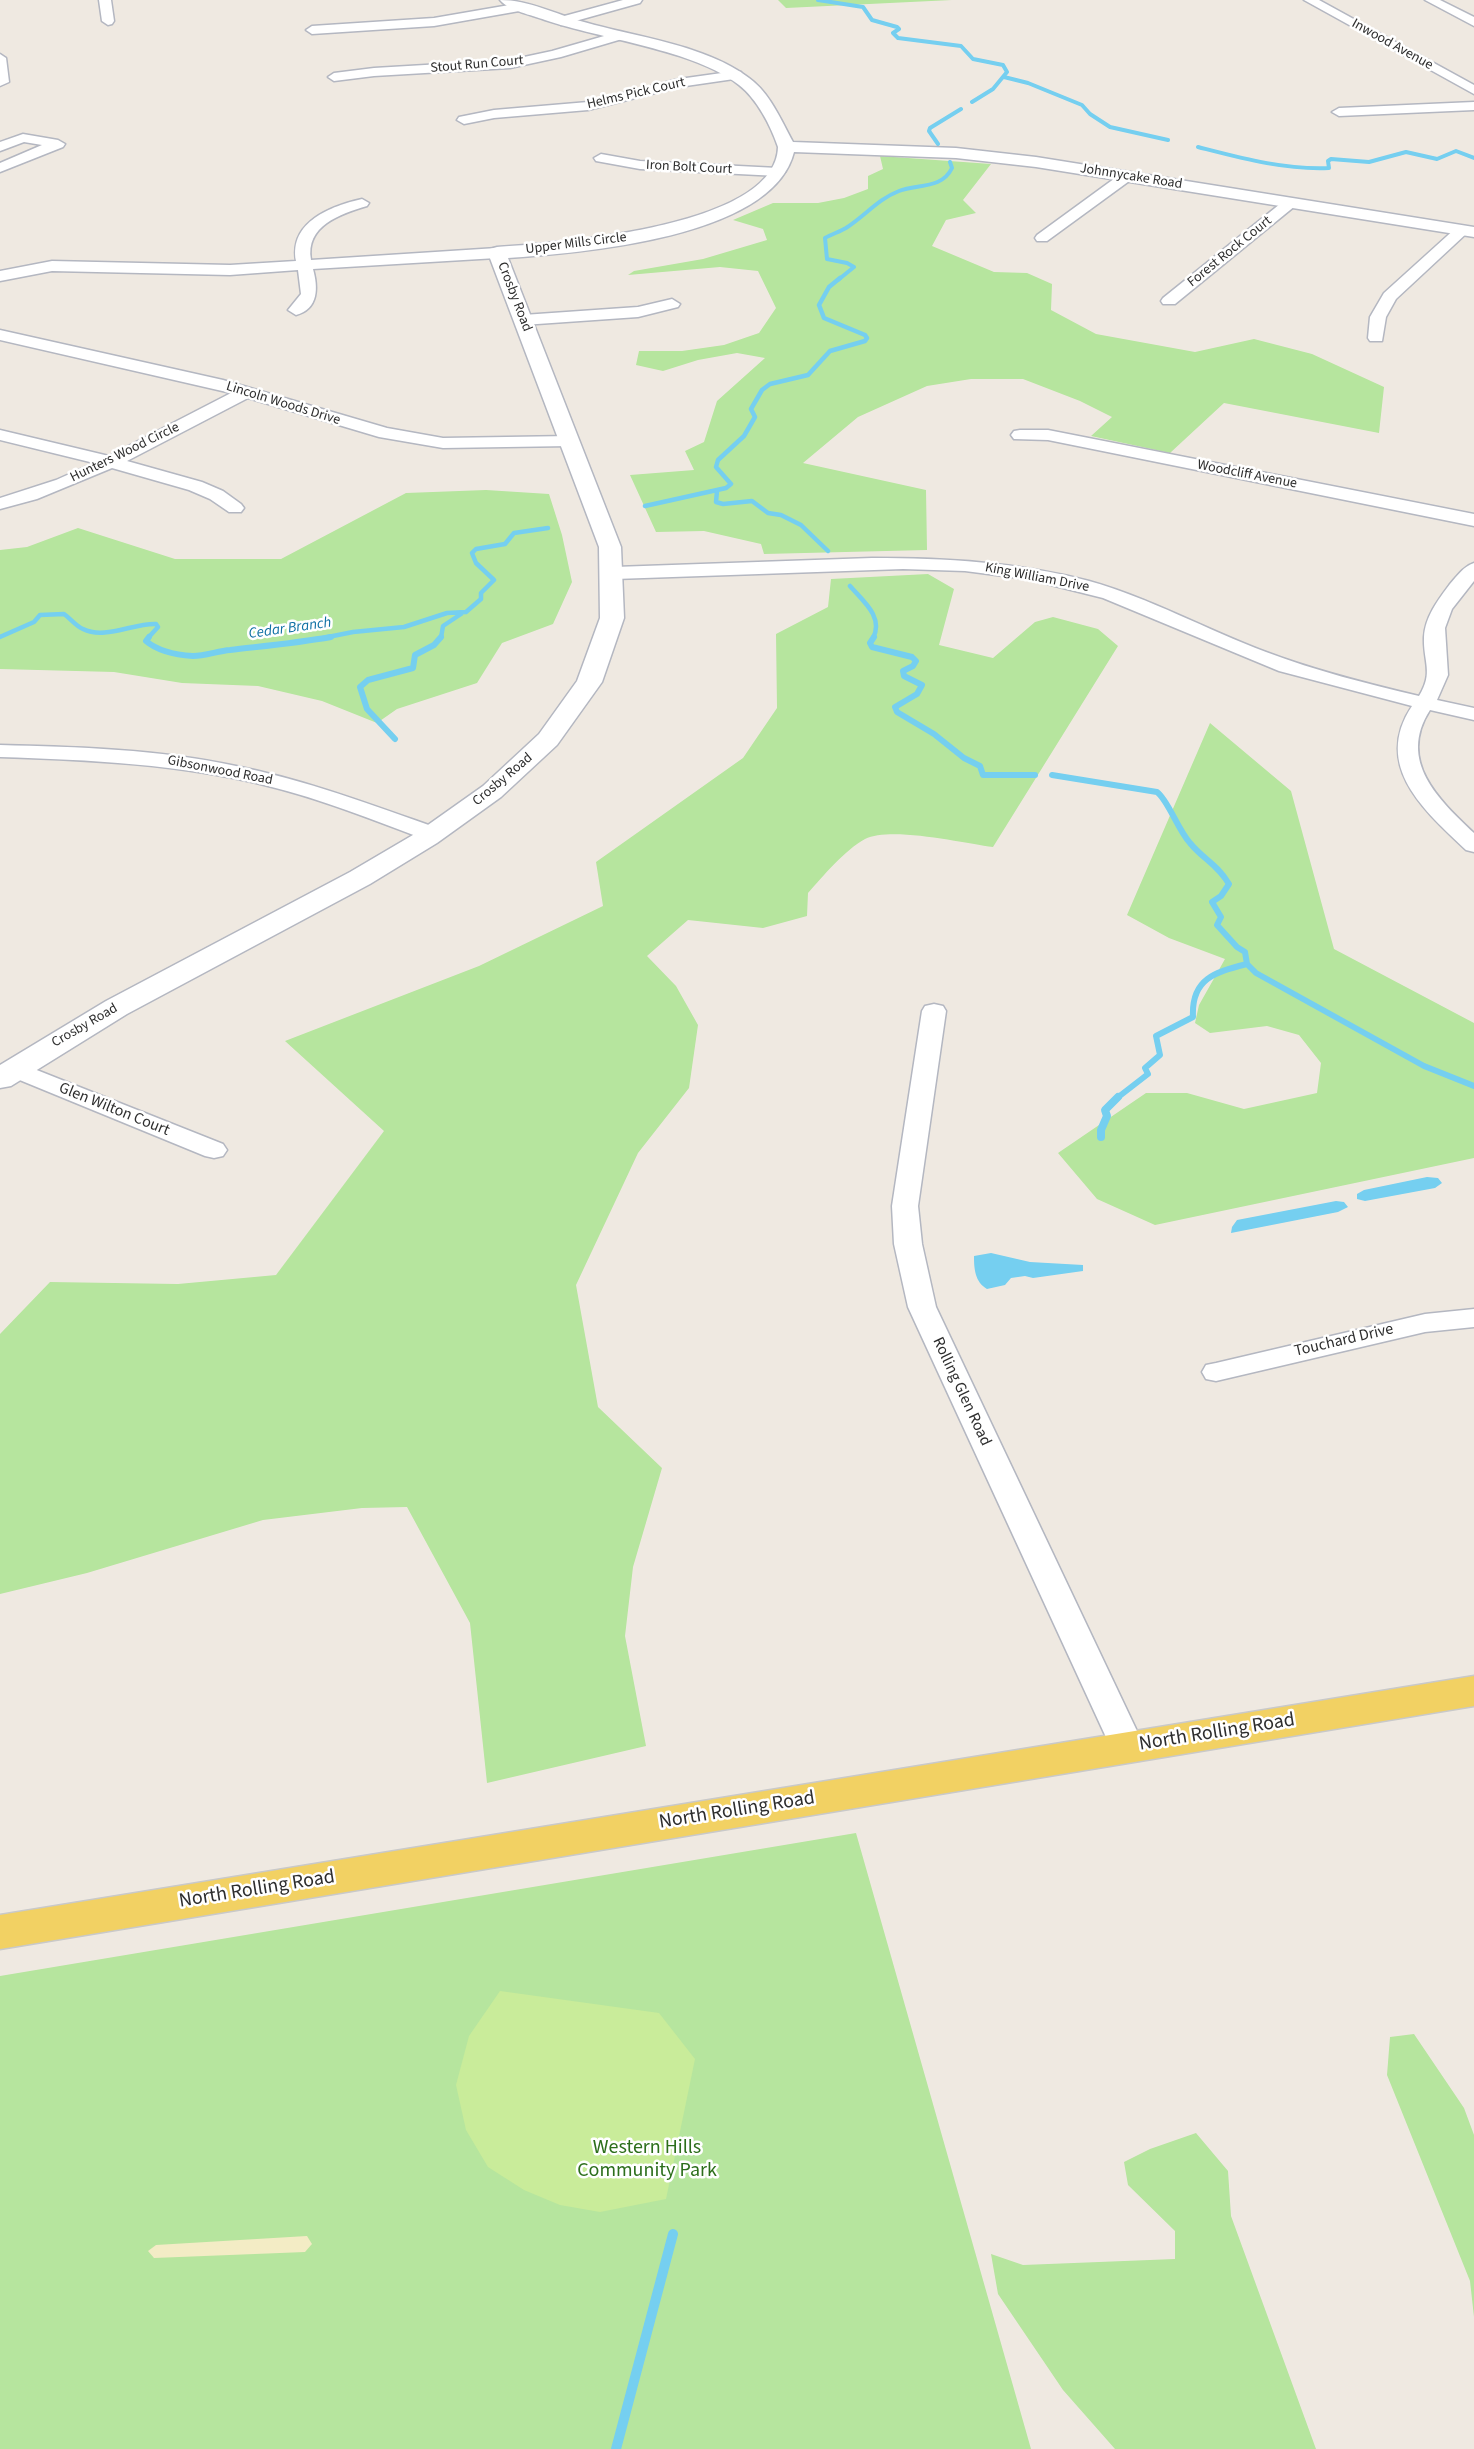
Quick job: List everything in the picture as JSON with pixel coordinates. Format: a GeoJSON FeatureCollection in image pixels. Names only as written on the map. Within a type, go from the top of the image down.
{"type":"FeatureCollection","features":[{"type":"Feature","properties":{"kind":"main road","name":"North Rolling Road"},"geometry":{"type":"LineString","coordinates":[[0,1932],[1474,1691]]}},
{"type":"Feature","properties":{"kind":"street"},"geometry":{"type":"LineString","coordinates":[[105,0],[108,21]]}},
{"type":"Feature","properties":{"kind":"street"},"geometry":{"type":"LineString","coordinates":[[561,21],[636,0]]}},
{"type":"Feature","properties":{"kind":"street","name":"Inwood Avenue"},"geometry":{"type":"LineString","coordinates":[[1310,0],[1474,90]]}},
{"type":"Feature","properties":{"kind":"street"},"geometry":{"type":"LineString","coordinates":[[1431,0],[1474,22]]}},
{"type":"Feature","properties":{"kind":"street"},"geometry":{"type":"LineString","coordinates":[[312,30],[434,22],[514,3],[561,21],[686,54],[736,75],[760,95],[786,147]]}},
{"type":"Feature","properties":{"kind":"street","name":"Stout Run Court"},"geometry":{"type":"LineString","coordinates":[[334,77],[369,72],[473,68],[519,63],[618,36]]}},
{"type":"Feature","properties":{"kind":"street"},"geometry":{"type":"LineString","coordinates":[[0,58],[2,82],[0,82]]}},
{"type":"Feature","properties":{"kind":"street","name":"Helms Pick Court"},"geometry":{"type":"LineString","coordinates":[[464,120],[494,114],[588,106],[679,83],[736,75]]}},
{"type":"Feature","properties":{"kind":"street"},"geometry":{"type":"LineString","coordinates":[[1339,112],[1474,106]]}},
{"type":"Feature","properties":{"kind":"street"},"geometry":{"type":"LineString","coordinates":[[0,147],[23,138],[58,144],[0,168]]}},
{"type":"Feature","properties":{"kind":"street","name":"Upper Mills Circle"},"geometry":{"type":"LineString","coordinates":[[0,276],[33,268],[70,265],[197,270],[497,253],[603,243],[687,224],[742,203],[760,192],[778,172],[784,160],[786,147]]}},
{"type":"Feature","properties":{"kind":"street","name":"Johnnycake Road"},"geometry":{"type":"LineString","coordinates":[[786,147],[956,153],[1036,162],[1468,231]]}},
{"type":"Feature","properties":{"kind":"street"},"geometry":{"type":"LineString","coordinates":[[0,154],[24,158]]}},
{"type":"Feature","properties":{"kind":"street","name":"Iron Bolt Court"},"geometry":{"type":"LineString","coordinates":[[601,158],[640,165],[778,172]]}},
{"type":"Feature","properties":{"kind":"street"},"geometry":{"type":"LineString","coordinates":[[1042,238],[1127,176]]}},
{"type":"Feature","properties":{"kind":"street"},"geometry":{"type":"LineString","coordinates":[[296,310],[306,301],[309,294],[302,242],[308,233],[336,211],[362,203]]}},
{"type":"Feature","properties":{"kind":"street","name":"Forest Rock Court"},"geometry":{"type":"LineString","coordinates":[[1169,301],[1290,203]]}},
{"type":"Feature","properties":{"kind":"street"},"geometry":{"type":"LineString","coordinates":[[1376,338],[1378,317],[1390,296],[1468,231]]}},
{"type":"Feature","properties":{"kind":"street","name":"Crosby Road"},"geometry":{"type":"LineString","coordinates":[[5,1071],[310,904],[432,834],[475,804],[521,767],[555,732],[579,701],[606,648],[612,624],[615,573],[610,547],[497,253]]}},
{"type":"Feature","properties":{"kind":"street"},"geometry":{"type":"LineString","coordinates":[[523,320],[630,312],[672,304]]}},
{"type":"Feature","properties":{"kind":"street","name":"Lincoln Woods Drive"},"geometry":{"type":"LineString","coordinates":[[0,335],[247,392],[361,427],[443,443],[570,441]]}},
{"type":"Feature","properties":{"kind":"street","name":"Hunters Wood Circle"},"geometry":{"type":"LineString","coordinates":[[0,504],[43,491],[109,461],[247,392]]}},
{"type":"Feature","properties":{"kind":"street"},"geometry":{"type":"LineString","coordinates":[[0,435],[109,461],[215,493],[235,508]]}},
{"type":"Feature","properties":{"kind":"street","name":"Woodcliff Avenue"},"geometry":{"type":"LineString","coordinates":[[1020,435],[1048,435],[1474,520]]}},
{"type":"Feature","properties":{"kind":"street","name":"King William Drive"},"geometry":{"type":"LineString","coordinates":[[615,573],[888,563],[937,563],[1020,571],[1060,579],[1142,605],[1242,650],[1311,675],[1474,714]]}},
{"type":"Feature","properties":{"kind":"street"},"geometry":{"type":"LineString","coordinates":[[1474,568],[1447,601],[1437,620],[1434,639],[1438,675],[1435,686],[1411,726],[1407,741],[1407,756],[1411,771],[1440,813],[1474,844]]}},
{"type":"Feature","properties":{"kind":"street","name":"Gibsonwood Road"},"geometry":{"type":"LineString","coordinates":[[0,751],[148,757],[235,771],[311,792],[432,834]]}},
{"type":"Feature","properties":{"kind":"street","name":"Rolling Glen Road"},"geometry":{"type":"LineString","coordinates":[[934,1011],[906,1206],[905,1237],[912,1272],[922,1307],[1128,1748]]}},
{"type":"Feature","properties":{"kind":"street","name":"Glen Wilton Court"},"geometry":{"type":"LineString","coordinates":[[5,1071],[214,1150]]}},
{"type":"Feature","properties":{"kind":"street","name":"Touchard Drive"},"geometry":{"type":"LineString","coordinates":[[1216,1372],[1425,1323],[1474,1318]]}},
{"type":"Feature","properties":{"kind":"green space"},"geometry":{"type":"Polygon","coordinates":[[[778,0],[952,0],[786,8],[778,0]]]}},
{"type":"Feature","properties":{"kind":"green space"},"geometry":{"type":"Polygon","coordinates":[[[880,156],[991,164],[963,200],[976,213],[946,220],[932,246],[994,272],[1027,273],[1052,284],[1051,310],[1096,334],[1195,352],[1254,339],[1312,354],[1384,387],[1379,433],[1224,403],[1170,453],[1091,436],[1112,417],[1080,401],[1023,379],[971,379],[927,386],[858,417],[803,463],[926,490],[927,550],[764,554],[761,544],[704,531],[656,532],[630,475],[694,470],[685,451],[704,442],[717,401],[765,358],[737,353],[698,360],[663,371],[636,365],[639,351],[682,351],[724,345],[759,333],[776,308],[758,271],[720,267],[628,275],[634,271],[703,259],[767,240],[763,229],[733,220],[773,203],[818,203],[844,198],[868,189],[868,176],[883,169],[880,156]]]}},
{"type":"Feature","properties":{"kind":"green space"},"geometry":{"type":"Polygon","coordinates":[[[486,490],[549,494],[562,535],[572,582],[553,624],[502,643],[477,683],[397,709],[377,723],[322,701],[258,686],[182,683],[114,672],[0,669],[0,550],[27,547],[78,528],[175,559],[281,559],[406,493],[486,490]]]}},
{"type":"Feature","properties":{"kind":"green space"},"geometry":{"type":"Polygon","coordinates":[[[928,574],[954,589],[939,645],[993,658],[1035,622],[1053,617],[1098,629],[1118,646],[993,847],[909,835],[877,835],[857,844],[827,871],[808,893],[807,916],[763,928],[688,920],[647,956],[676,986],[698,1025],[689,1088],[638,1153],[576,1285],[598,1407],[662,1468],[633,1567],[625,1636],[646,1746],[487,1783],[470,1623],[407,1507],[362,1508],[263,1520],[87,1573],[0,1594],[0,1334],[50,1282],[178,1284],[276,1275],[384,1131],[285,1041],[479,966],[603,906],[596,862],[743,758],[777,708],[776,634],[828,607],[831,579],[928,574]]]}},
{"type":"Feature","properties":{"kind":"green space"},"geometry":{"type":"Polygon","coordinates":[[[1210,723],[1291,791],[1334,949],[1474,1023],[1474,1158],[1155,1225],[1097,1199],[1058,1153],[1146,1093],[1187,1093],[1244,1109],[1317,1093],[1321,1063],[1299,1035],[1267,1026],[1210,1033],[1195,1023],[1199,1005],[1225,959],[1169,938],[1127,915],[1210,723]]]}},
{"type":"Feature","properties":{"kind":"green space","name":"Western Hills Community Park"},"geometry":{"type":"Polygon","coordinates":[[[856,1833],[1031,2449],[0,2449],[0,1976],[856,1833]]]}},
{"type":"Feature","properties":{"kind":"green space"},"geometry":{"type":"Polygon","coordinates":[[[500,1991],[659,2013],[695,2059],[666,2199],[600,2212],[560,2205],[524,2190],[488,2167],[466,2130],[456,2085],[469,2036],[500,1991]]]}},
{"type":"Feature","properties":{"kind":"green space"},"geometry":{"type":"Polygon","coordinates":[[[1414,2034],[1464,2108],[1474,2135],[1474,2317],[1470,2281],[1387,2075],[1390,2037],[1414,2034]]]}},
{"type":"Feature","properties":{"kind":"green space"},"geometry":{"type":"Polygon","coordinates":[[[1196,2133],[1228,2171],[1231,2216],[1316,2449],[1115,2449],[1063,2390],[998,2294],[991,2254],[1023,2265],[1175,2259],[1175,2231],[1128,2185],[1124,2162],[1150,2149],[1196,2133]]]}},
{"type":"Feature","properties":{"kind":"sand"},"geometry":{"type":"Polygon","coordinates":[[[307,2236],[312,2244],[305,2252],[154,2258],[148,2251],[156,2245],[307,2236]]]}},
{"type":"Feature","properties":{"kind":"water"},"geometry":{"type":"Polygon","coordinates":[[[1427,1177],[1438,1178],[1442,1183],[1435,1188],[1365,1201],[1357,1199],[1357,1194],[1364,1190],[1427,1177]]]}},
{"type":"Feature","properties":{"kind":"water"},"geometry":{"type":"Polygon","coordinates":[[[1336,1201],[1344,1202],[1348,1207],[1338,1212],[1231,1233],[1237,1220],[1336,1201]]]}},
{"type":"Feature","properties":{"kind":"water"},"geometry":{"type":"Polygon","coordinates":[[[991,1253],[1030,1262],[1083,1265],[1083,1271],[1033,1278],[1025,1276],[1011,1278],[1005,1285],[987,1289],[978,1279],[974,1256],[991,1253]]]}},
{"type":"Feature","properties":{"kind":"waterway","name":"Cedar Branch"},"geometry":{"type":"LineString","coordinates":[[818,0],[863,7],[872,20],[897,27],[899,29],[893,33],[898,38],[961,46],[973,59],[1003,65],[1007,72],[993,89],[972,102]]}},
{"type":"Feature","properties":{"kind":"waterway"},"geometry":{"type":"LineString","coordinates":[[1004,77],[1028,83],[1082,105],[1090,114],[1110,127],[1168,140]]}},
{"type":"Feature","properties":{"kind":"waterway","name":"Cedar Branch"},"geometry":{"type":"LineString","coordinates":[[938,144],[929,131],[930,128],[961,109]]}},
{"type":"Feature","properties":{"kind":"waterway"},"geometry":{"type":"LineString","coordinates":[[1198,147],[1263,162],[1312,168],[1329,168],[1328,161],[1331,159],[1369,162],[1406,152],[1437,159],[1456,151],[1474,158]]}},
{"type":"Feature","properties":{"kind":"waterway","name":"Cedar Branch"},"geometry":{"type":"LineString","coordinates":[[838,280],[854,267],[847,263],[827,259],[825,238],[846,228],[891,194],[936,183],[948,175],[952,168],[950,162]]}},
{"type":"Feature","properties":{"kind":"waterway","name":"Cedar Branch"},"geometry":{"type":"LineString","coordinates":[[645,506],[726,488],[731,484],[716,467],[718,460],[744,436],[755,417],[751,409],[762,390],[770,384],[808,375],[830,351],[865,341],[867,338],[865,335],[824,318],[819,305],[829,287],[840,278]]}},
{"type":"Feature","properties":{"kind":"waterway"},"geometry":{"type":"LineString","coordinates":[[717,491],[716,502],[723,504],[752,501],[768,513],[781,515],[801,525],[828,551]]}},
{"type":"Feature","properties":{"kind":"waterway","name":"Cedar Branch"},"geometry":{"type":"LineString","coordinates":[[323,638],[353,632],[404,627],[447,613],[466,612],[481,599],[481,593],[494,580],[476,563],[472,553],[476,549],[505,544],[514,533],[548,528]]}},
{"type":"Feature","properties":{"kind":"waterway"},"geometry":{"type":"LineString","coordinates":[[850,586],[874,616],[876,630],[873,638]]}},
{"type":"Feature","properties":{"kind":"waterway","name":"Cedar Branch"},"geometry":{"type":"LineString","coordinates":[[0,637],[34,622],[40,615],[64,614],[80,628],[100,633],[156,624],[158,627],[148,638]]}},
{"type":"Feature","properties":{"kind":"waterway"},"geometry":{"type":"LineString","coordinates":[[441,638],[443,626],[461,614]]}},
{"type":"Feature","properties":{"kind":"waterway","name":"Cedar Branch"},"geometry":{"type":"LineString","coordinates":[[149,637],[146,641],[157,648],[175,654],[193,656],[331,637]]}},
{"type":"Feature","properties":{"kind":"waterway"},"geometry":{"type":"LineString","coordinates":[[395,739],[367,709],[360,687],[368,680],[413,668],[415,655],[434,645],[441,637]]}},
{"type":"Feature","properties":{"kind":"waterway"},"geometry":{"type":"LineString","coordinates":[[874,637],[870,643],[872,647],[912,657],[916,661],[913,666],[903,671],[904,676],[922,685],[917,694],[895,707],[897,712],[934,734],[964,758],[980,766],[983,775],[1035,775]]}},
{"type":"Feature","properties":{"kind":"waterway"},"geometry":{"type":"LineString","coordinates":[[1052,775],[1157,792],[1195,849],[1219,871],[1229,884],[1221,896],[1212,902],[1221,917],[1217,925],[1237,947],[1245,952],[1247,964]]}},
{"type":"Feature","properties":{"kind":"waterway"},"geometry":{"type":"LineString","coordinates":[[1117,1098],[1148,1074],[1145,1068],[1160,1055],[1156,1036],[1193,1017],[1193,1004],[1201,985],[1216,974],[1247,964]]}},
{"type":"Feature","properties":{"kind":"waterway"},"geometry":{"type":"LineString","coordinates":[[1247,964],[1256,973],[1424,1066],[1474,1086]]}},
{"type":"Feature","properties":{"kind":"waterway"},"geometry":{"type":"LineString","coordinates":[[1101,1137],[1101,1130],[1107,1116],[1105,1110],[1117,1098]]}},
{"type":"Feature","properties":{"kind":"waterway"},"geometry":{"type":"LineString","coordinates":[[616,2449],[673,2234]]}}]}
